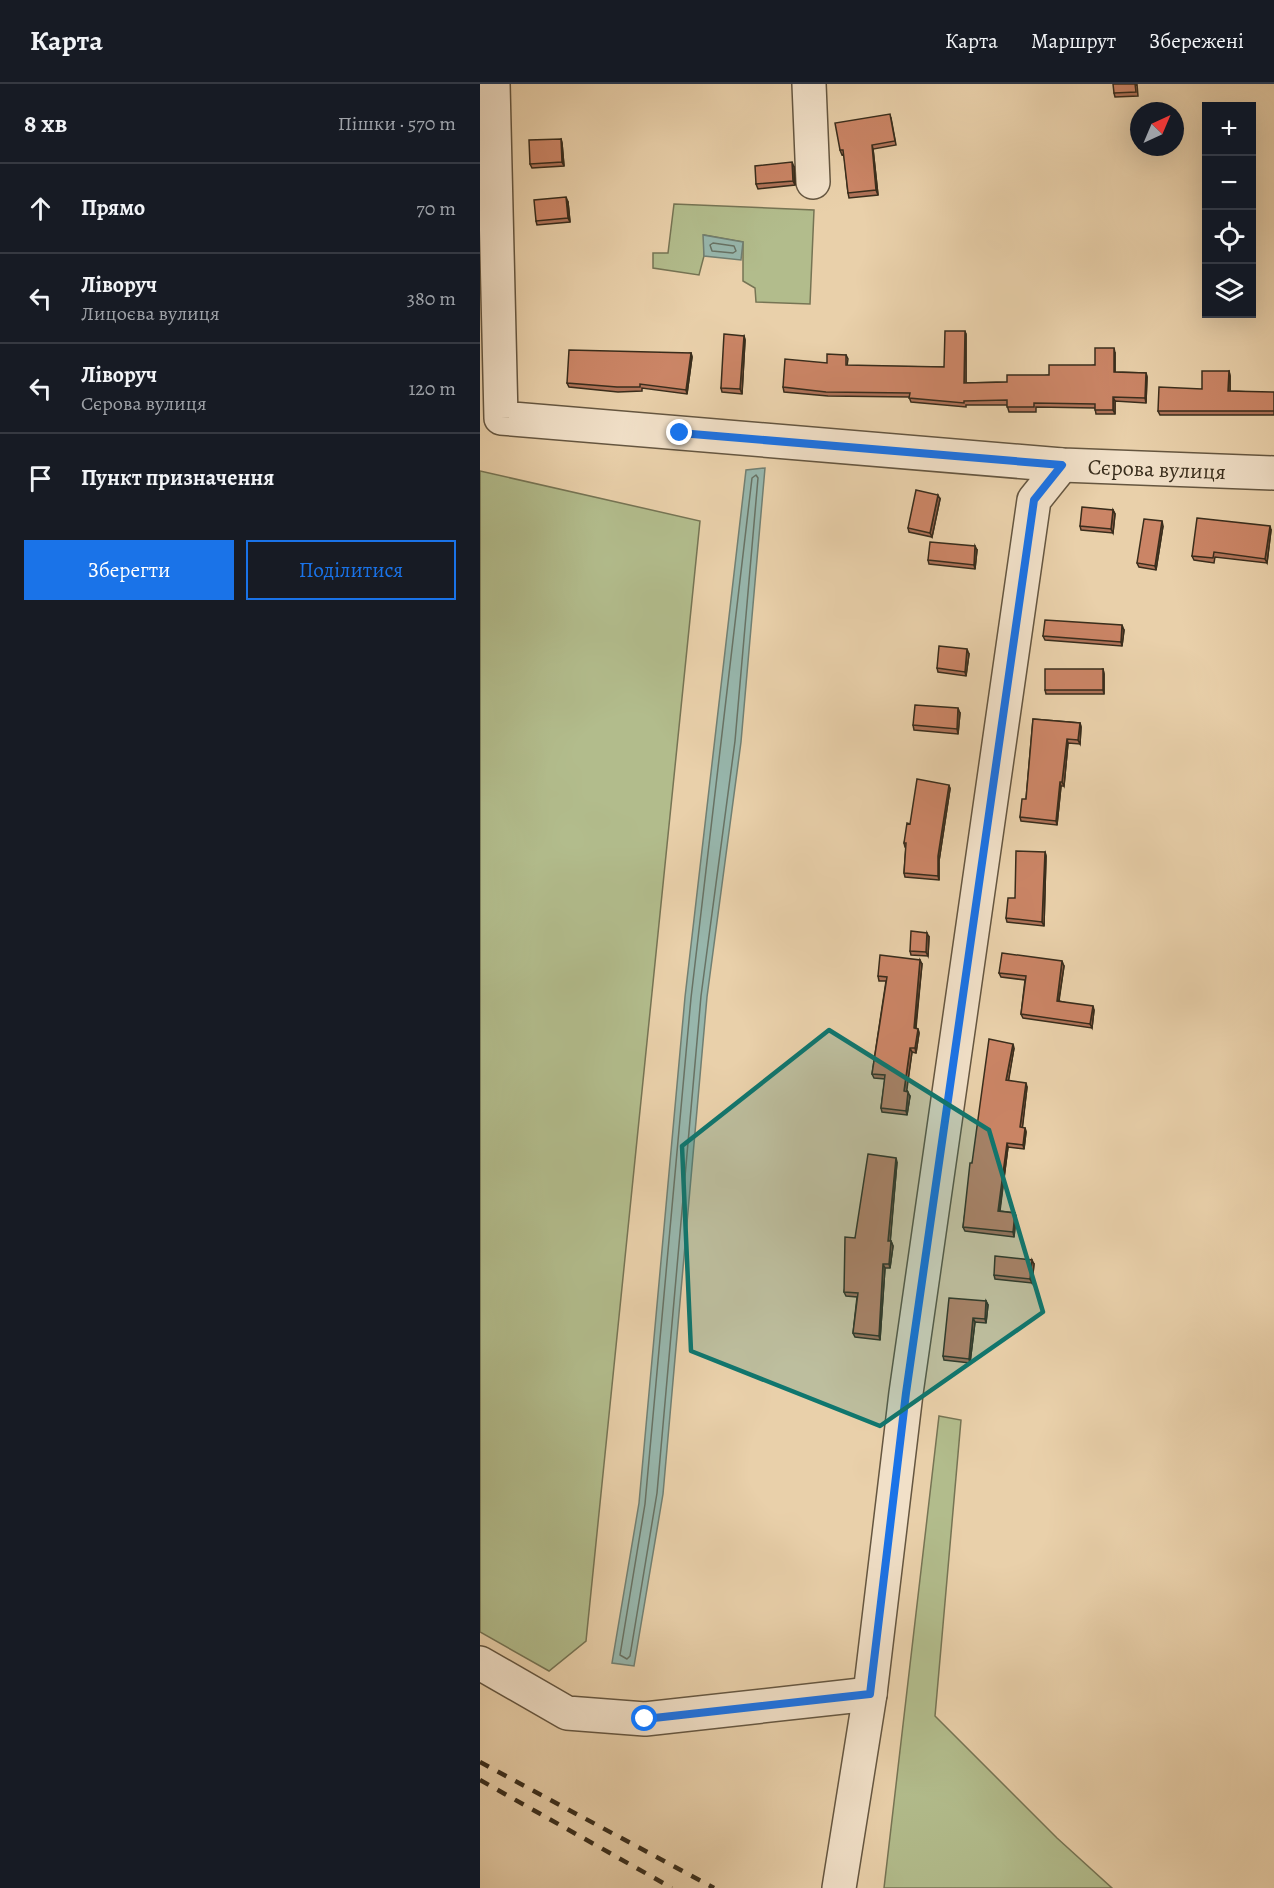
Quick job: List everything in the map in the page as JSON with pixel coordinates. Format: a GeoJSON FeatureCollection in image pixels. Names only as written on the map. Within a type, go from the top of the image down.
{"type":"FeatureCollection","features":[{"type":"Feature","properties":{"kind":"street","name":"Сєрова вулиця"},"geometry":{"type":"LineString","coordinates":[[493,84],[501,418],[1062,465],[1274,473]]}},
{"type":"Feature","properties":{"kind":"street"},"geometry":{"type":"LineString","coordinates":[[809,84],[813,182]]}},
{"type":"Feature","properties":{"kind":"street"},"geometry":{"type":"LineString","coordinates":[[839,1888],[870,1694],[906,1393],[1034,500],[1062,465]]}},
{"type":"Feature","properties":{"kind":"street"},"geometry":{"type":"LineString","coordinates":[[480,1663],[567,1713],[645,1719],[870,1694]]}},
{"type":"Feature","properties":{"kind":"highlighted area"},"geometry":{"type":"Polygon","coordinates":[[[829,1030],[989,1130],[1043,1312],[880,1426],[691,1351],[682,1146],[829,1030]]]}},
{"type":"Feature","properties":{"kind":"green space"},"geometry":{"type":"Polygon","coordinates":[[[674,204],[814,210],[810,304],[756,302],[755,288],[743,281],[743,242],[704,235],[704,256],[699,275],[653,268],[653,253],[668,253],[674,204]]]}},
{"type":"Feature","properties":{"kind":"green space"},"geometry":{"type":"Polygon","coordinates":[[[480,471],[700,521],[586,1641],[549,1671],[480,1632],[480,471]]]}},
{"type":"Feature","properties":{"kind":"green space"},"geometry":{"type":"Polygon","coordinates":[[[939,1416],[961,1420],[935,1716],[1057,1838],[1112,1888],[884,1888],[939,1416]]]}},
{"type":"Feature","properties":{"kind":"water"},"geometry":{"type":"Polygon","coordinates":[[[703,235],[743,242],[741,260],[704,256],[703,235]]]}},
{"type":"Feature","properties":{"kind":"water"},"geometry":{"type":"Polygon","coordinates":[[[765,468],[741,742],[707,997],[663,1494],[634,1666],[612,1663],[639,1503],[685,997],[746,470],[765,468]]]}},
{"type":"Feature","properties":{"kind":"building"},"geometry":{"type":"Polygon","coordinates":[[[1113,84],[1135,84],[1136,92],[1114,93],[1113,84]]]}},
{"type":"Feature","properties":{"kind":"building"},"geometry":{"type":"Polygon","coordinates":[[[890,114],[895,141],[872,145],[876,190],[848,193],[843,150],[840,150],[835,123],[890,114]]]}},
{"type":"Feature","properties":{"kind":"building"},"geometry":{"type":"Polygon","coordinates":[[[561,139],[562,162],[530,164],[529,140],[561,139]]]}},
{"type":"Feature","properties":{"kind":"building"},"geometry":{"type":"Polygon","coordinates":[[[792,162],[793,181],[756,184],[755,166],[792,162]]]}},
{"type":"Feature","properties":{"kind":"building"},"geometry":{"type":"Polygon","coordinates":[[[566,197],[568,218],[536,221],[534,200],[566,197]]]}},
{"type":"Feature","properties":{"kind":"building"},"geometry":{"type":"Polygon","coordinates":[[[945,331],[965,331],[964,383],[1007,382],[1007,375],[1049,375],[1049,365],[1095,365],[1095,348],[1114,348],[1114,372],[1146,373],[1145,398],[1113,397],[1113,410],[1095,410],[1095,404],[1034,403],[1034,407],[1007,407],[1007,400],[964,401],[964,403],[909,398],[910,393],[826,392],[783,387],[785,359],[827,363],[827,354],[846,355],[846,365],[944,367],[945,331]]]}},
{"type":"Feature","properties":{"kind":"building"},"geometry":{"type":"Polygon","coordinates":[[[724,334],[744,336],[740,389],[721,388],[724,334]]]}},
{"type":"Feature","properties":{"kind":"building"},"geometry":{"type":"Polygon","coordinates":[[[569,350],[691,353],[686,390],[640,384],[640,387],[617,387],[567,383],[569,350]]]}},
{"type":"Feature","properties":{"kind":"building"},"geometry":{"type":"Polygon","coordinates":[[[1202,371],[1229,371],[1228,391],[1274,392],[1274,411],[1158,411],[1159,387],[1202,389],[1202,371]]]}},
{"type":"Feature","properties":{"kind":"building"},"geometry":{"type":"Polygon","coordinates":[[[916,490],[938,495],[930,533],[908,528],[916,490]]]}},
{"type":"Feature","properties":{"kind":"building"},"geometry":{"type":"Polygon","coordinates":[[[1082,507],[1113,510],[1111,529],[1080,526],[1082,507]]]}},
{"type":"Feature","properties":{"kind":"building"},"geometry":{"type":"Polygon","coordinates":[[[1197,518],[1270,526],[1265,559],[1214,552],[1213,558],[1192,556],[1197,518]]]}},
{"type":"Feature","properties":{"kind":"building"},"geometry":{"type":"Polygon","coordinates":[[[1144,519],[1162,521],[1155,566],[1137,563],[1144,519]]]}},
{"type":"Feature","properties":{"kind":"building"},"geometry":{"type":"Polygon","coordinates":[[[930,542],[975,546],[974,565],[928,560],[930,542]]]}},
{"type":"Feature","properties":{"kind":"building"},"geometry":{"type":"Polygon","coordinates":[[[1045,620],[1122,625],[1121,642],[1043,636],[1045,620]]]}},
{"type":"Feature","properties":{"kind":"building"},"geometry":{"type":"Polygon","coordinates":[[[939,646],[967,649],[965,672],[937,668],[939,646]]]}},
{"type":"Feature","properties":{"kind":"building"},"geometry":{"type":"Polygon","coordinates":[[[1045,669],[1103,669],[1103,690],[1045,690],[1045,669]]]}},
{"type":"Feature","properties":{"kind":"building"},"geometry":{"type":"Polygon","coordinates":[[[915,705],[958,708],[957,729],[913,725],[915,705]]]}},
{"type":"Feature","properties":{"kind":"building"},"geometry":{"type":"Polygon","coordinates":[[[1033,719],[1080,723],[1078,740],[1067,739],[1056,821],[1020,817],[1022,799],[1026,799],[1033,719]]]}},
{"type":"Feature","properties":{"kind":"building"},"geometry":{"type":"Polygon","coordinates":[[[917,779],[949,785],[938,856],[938,876],[904,873],[906,843],[904,843],[907,823],[910,824],[917,779]]]}},
{"type":"Feature","properties":{"kind":"building"},"geometry":{"type":"Polygon","coordinates":[[[1016,851],[1045,852],[1042,922],[1006,918],[1008,898],[1015,898],[1016,851]]]}},
{"type":"Feature","properties":{"kind":"building"},"geometry":{"type":"Polygon","coordinates":[[[911,931],[927,933],[926,952],[910,951],[911,931]]]}},
{"type":"Feature","properties":{"kind":"building"},"geometry":{"type":"Polygon","coordinates":[[[1002,953],[1062,961],[1057,1001],[1093,1006],[1090,1024],[1021,1014],[1026,976],[999,973],[1002,953]]]}},
{"type":"Feature","properties":{"kind":"building"},"geometry":{"type":"Polygon","coordinates":[[[880,955],[920,960],[914,1028],[918,1029],[915,1048],[910,1048],[904,1091],[908,1092],[906,1111],[881,1108],[885,1075],[872,1074],[887,977],[878,976],[880,955]]]}},
{"type":"Feature","properties":{"kind":"building"},"geometry":{"type":"Polygon","coordinates":[[[989,1039],[1013,1044],[1006,1080],[1026,1083],[1020,1127],[1025,1128],[1023,1145],[1007,1143],[998,1211],[1015,1213],[1013,1232],[963,1227],[970,1163],[972,1163],[989,1039]]]}},
{"type":"Feature","properties":{"kind":"building"},"geometry":{"type":"Polygon","coordinates":[[[868,1154],[896,1158],[888,1241],[891,1241],[889,1264],[883,1264],[879,1336],[853,1333],[858,1293],[844,1292],[845,1237],[855,1238],[868,1154]]]}},
{"type":"Feature","properties":{"kind":"building"},"geometry":{"type":"Polygon","coordinates":[[[995,1256],[1032,1260],[1030,1279],[994,1275],[995,1256]]]}},
{"type":"Feature","properties":{"kind":"building"},"geometry":{"type":"Polygon","coordinates":[[[949,1298],[986,1301],[985,1319],[973,1318],[969,1359],[943,1356],[949,1298]]]}},
{"type":"Feature","properties":{"kind":"railway"},"geometry":{"type":"LineString","coordinates":[[480,1762],[714,1888]]}},
{"type":"Feature","properties":{"kind":"railway"},"geometry":{"type":"LineString","coordinates":[[480,1780],[672,1888]]}},
{"type":"Feature","properties":{"kind":"route"},"geometry":{"type":"LineString","coordinates":[[645,1719],[870,1694],[906,1393],[1034,500],[1062,465],[680,433]]}}]}
